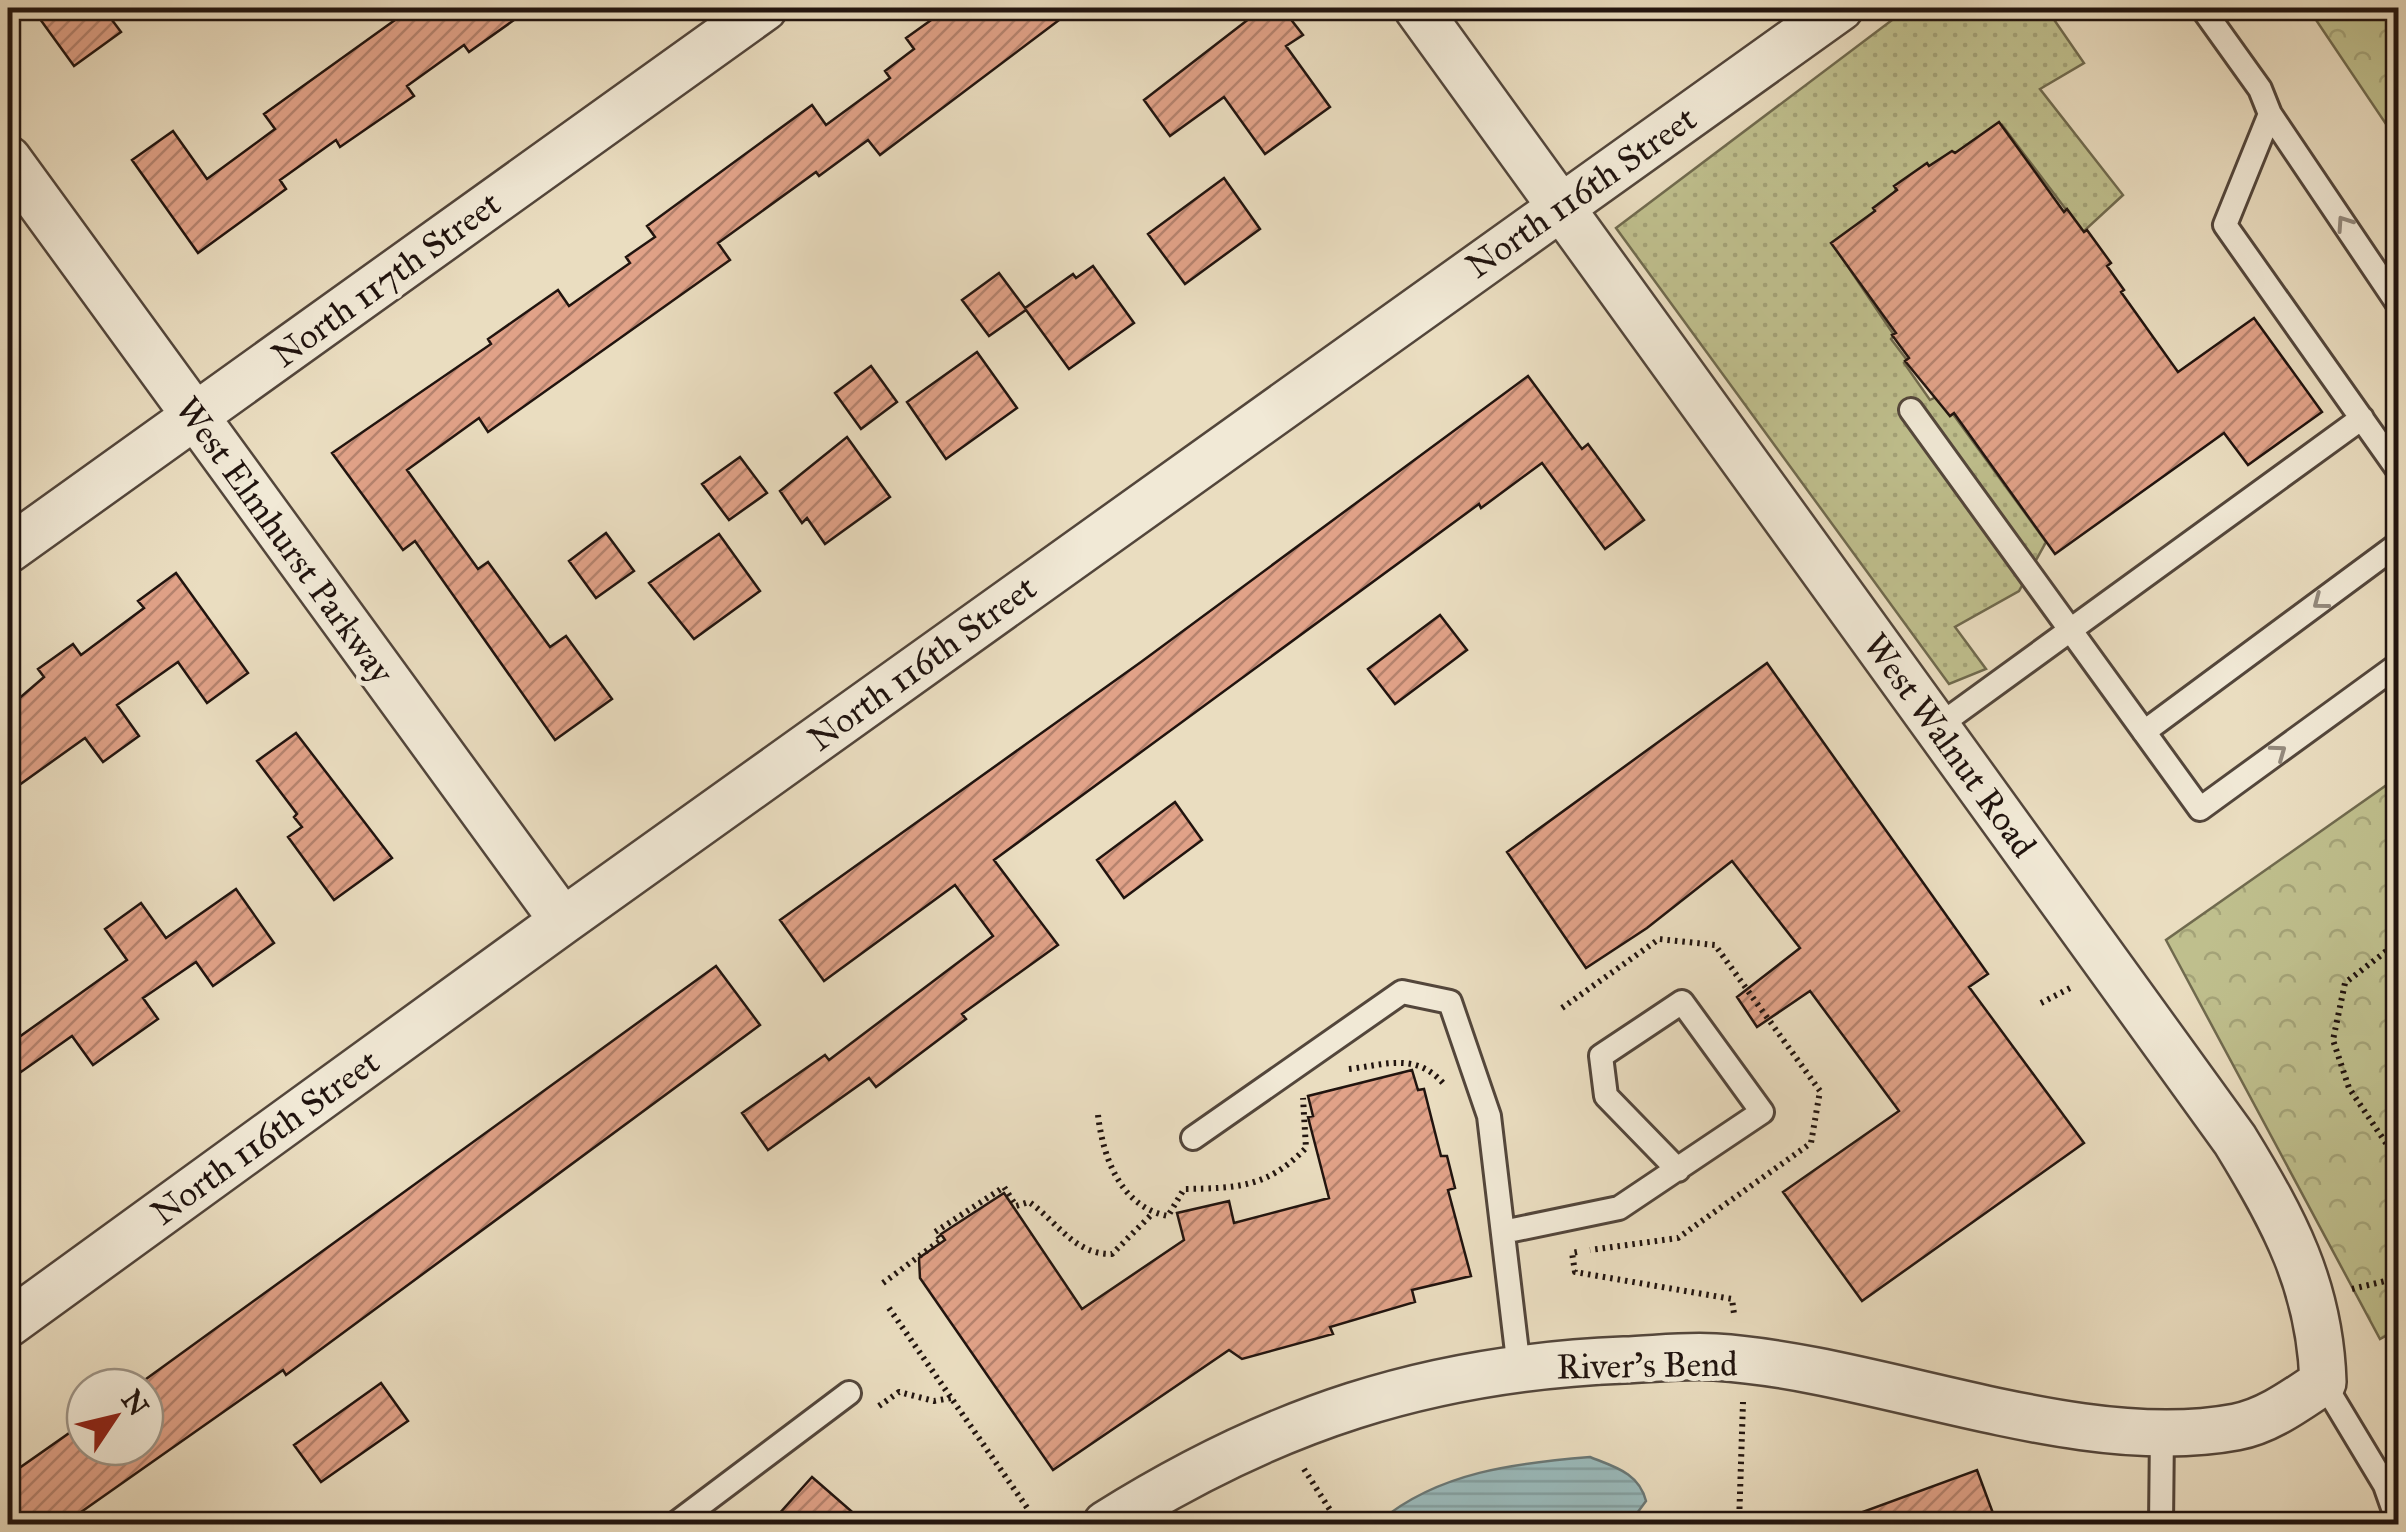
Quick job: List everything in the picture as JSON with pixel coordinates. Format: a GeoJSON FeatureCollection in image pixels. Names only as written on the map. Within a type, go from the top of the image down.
{"type":"FeatureCollection","features":[{"type":"Feature","properties":{"kind":"street","name":"North 117th Street"},"geometry":{"type":"LineString","coordinates":[[8,550],[764,8]]}},
{"type":"Feature","properties":{"kind":"street","name":"West Walnut Road"},"geometry":{"type":"LineString","coordinates":[[1417,8],[2235,1140],[2273,1202],[2305,1270],[2321,1332],[2323,1382]]}},
{"type":"Feature","properties":{"kind":"street","name":"North 116th Street"},"geometry":{"type":"LineString","coordinates":[[8,1324],[563,920],[1840,8]]}},
{"type":"Feature","properties":{"kind":"street","name":"West Elmhurst Parkway"},"geometry":{"type":"LineString","coordinates":[[8,159],[563,920]]}},
{"type":"Feature","properties":{"kind":"street","name":"River's Bend"},"geometry":{"type":"LineString","coordinates":[[1106,1524],[1255,1442],[1364,1399],[1468,1374],[1715,1356],[1843,1376],[2076,1424],[2187,1433],[2240,1426],[2282,1410],[2323,1382]]}},
{"type":"Feature","properties":{"kind":"lane"},"geometry":{"type":"LineString","coordinates":[[2202,8],[2260,88],[2270,114],[2398,304]]}},
{"type":"Feature","properties":{"kind":"lane"},"geometry":{"type":"LineString","coordinates":[[2270,114],[2226,225],[2398,470]]}},
{"type":"Feature","properties":{"kind":"lane"},"geometry":{"type":"LineString","coordinates":[[1911,410],[2200,809],[2398,665]]}},
{"type":"Feature","properties":{"kind":"lane"},"geometry":{"type":"LineString","coordinates":[[1937,727],[2362,418]]}},
{"type":"Feature","properties":{"kind":"lane"},"geometry":{"type":"LineString","coordinates":[[2144,732],[2398,544]]}},
{"type":"Feature","properties":{"kind":"lane"},"geometry":{"type":"LineString","coordinates":[[1193,1138],[1402,992],[1450,1002],[1490,1116],[1519,1369]]}},
{"type":"Feature","properties":{"kind":"lane"},"geometry":{"type":"LineString","coordinates":[[1503,1232],[1618,1208],[1678,1170],[1762,1112],[1682,1002],[1601,1056],[1606,1096],[1678,1170]]}},
{"type":"Feature","properties":{"kind":"lane","name":"West Walnut Road"},"geometry":{"type":"LineString","coordinates":[[2323,1382],[2385,1484],[2398,1522]]}},
{"type":"Feature","properties":{"kind":"lane"},"geometry":{"type":"LineString","coordinates":[[675,1524],[849,1394]]}},
{"type":"Feature","properties":{"kind":"lane"},"geometry":{"type":"LineString","coordinates":[[2161,1524],[2162,1431]]}},
{"type":"Feature","properties":{"kind":"path"},"geometry":{"type":"LineString","coordinates":[[2398,942],[2345,983],[2333,1040],[2349,1088],[2398,1161]]}},
{"type":"Feature","properties":{"kind":"path"},"geometry":{"type":"LineString","coordinates":[[2042,1003],[2075,986]]}},
{"type":"Feature","properties":{"kind":"path"},"geometry":{"type":"LineString","coordinates":[[1344,1069],[1405,1060],[1438,1077],[1453,1094]]}},
{"type":"Feature","properties":{"kind":"path"},"geometry":{"type":"LineString","coordinates":[[1098,1115],[1101,1146],[1115,1177],[1153,1213],[1168,1216],[1184,1190],[1252,1186],[1288,1167],[1306,1148],[1303,1098],[1311,1084]]}},
{"type":"Feature","properties":{"kind":"path"},"geometry":{"type":"LineString","coordinates":[[883,1283],[940,1240],[935,1232],[1004,1188],[1016,1206],[1029,1202],[1071,1241],[1103,1254],[1112,1254],[1153,1213]]}},
{"type":"Feature","properties":{"kind":"path"},"geometry":{"type":"LineString","coordinates":[[889,1308],[1028,1510]]}},
{"type":"Feature","properties":{"kind":"path"},"geometry":{"type":"LineString","coordinates":[[1738,1524],[1743,1400]]}},
{"type":"Feature","properties":{"kind":"path"},"geometry":{"type":"LineString","coordinates":[[1290,1470],[1302,1465],[1339,1524]]}},
{"type":"Feature","properties":{"kind":"green space"},"geometry":{"type":"Polygon","coordinates":[[[1908,8],[2046,8],[2084,63],[2040,89],[2123,195],[2083,232],[2002,125],[1958,155],[1897,185],[1880,211],[1832,243],[1894,335],[1891,339],[1907,360],[1904,363],[1930,400],[1936,397],[1950,416],[1953,414],[2046,542],[2019,591],[1955,627],[1986,669],[1949,684],[1616,228],[1908,8]]]}},
{"type":"Feature","properties":{"kind":"green space"},"geometry":{"type":"Polygon","coordinates":[[[2308,8],[2398,8],[2398,142],[2308,8]]]}},
{"type":"Feature","properties":{"kind":"green space"},"geometry":{"type":"Polygon","coordinates":[[[2398,777],[2398,1329],[2380,1339],[2166,940],[2398,777]]]}},
{"type":"Feature","properties":{"kind":"water"},"geometry":{"type":"Polygon","coordinates":[[[1590,1457],[1625,1472],[1643,1491],[1646,1501],[1629,1524],[1380,1521],[1427,1491],[1479,1473],[1590,1457]]]}},
{"type":"Feature","properties":{"kind":"building"},"geometry":{"type":"Polygon","coordinates":[[[32,8],[103,8],[121,32],[74,66],[32,8]]]}},
{"type":"Feature","properties":{"kind":"building"},"geometry":{"type":"Polygon","coordinates":[[[386,8],[531,8],[469,52],[464,45],[407,86],[414,96],[340,147],[336,140],[280,180],[286,189],[198,253],[132,160],[173,131],[207,179],[275,129],[264,114],[395,20],[386,8]]]}},
{"type":"Feature","properties":{"kind":"building"},"geometry":{"type":"Polygon","coordinates":[[[948,8],[1075,8],[880,155],[868,140],[819,176],[816,172],[718,243],[730,260],[488,432],[479,418],[407,470],[478,569],[488,562],[550,647],[566,636],[612,699],[555,740],[415,541],[403,550],[332,453],[491,344],[488,339],[558,290],[569,306],[630,263],[626,257],[655,237],[647,226],[812,105],[826,125],[890,78],[885,71],[914,49],[906,38],[948,8]]]}},
{"type":"Feature","properties":{"kind":"building"},"geometry":{"type":"Polygon","coordinates":[[[1263,8],[1282,8],[1303,35],[1286,46],[1330,107],[1265,154],[1224,97],[1170,136],[1144,100],[1263,8]]]}},
{"type":"Feature","properties":{"kind":"building"},"geometry":{"type":"Polygon","coordinates":[[[1999,122],[2064,212],[2067,209],[2084,232],[2087,230],[2111,263],[2107,266],[2124,290],[2121,292],[2178,372],[2254,318],[2322,412],[2248,465],[2224,433],[2055,554],[1954,413],[1950,416],[1905,361],[1909,358],[1892,335],[1896,333],[1831,243],[1875,211],[1873,208],[1897,190],[1894,186],[1927,163],[1929,166],[1952,151],[1955,153],[1999,122]]]}},
{"type":"Feature","properties":{"kind":"building"},"geometry":{"type":"Polygon","coordinates":[[[1224,178],[1260,229],[1185,284],[1148,234],[1224,178]]]}},
{"type":"Feature","properties":{"kind":"building"},"geometry":{"type":"Polygon","coordinates":[[[1093,266],[1134,323],[1069,369],[1026,310],[989,336],[962,300],[999,273],[1025,308],[1073,274],[1076,278],[1093,266]]]}},
{"type":"Feature","properties":{"kind":"building"},"geometry":{"type":"Polygon","coordinates":[[[977,352],[1017,408],[946,459],[907,402],[977,352]]]}},
{"type":"Feature","properties":{"kind":"building"},"geometry":{"type":"Polygon","coordinates":[[[871,366],[897,402],[861,429],[835,393],[871,366]]]}},
{"type":"Feature","properties":{"kind":"building"},"geometry":{"type":"Polygon","coordinates":[[[1528,376],[1582,449],[1588,444],[1644,520],[1605,549],[1542,463],[1481,508],[1479,504],[994,860],[1058,945],[962,1014],[966,1019],[876,1087],[869,1078],[768,1150],[742,1113],[825,1055],[829,1060],[993,936],[955,885],[824,981],[780,920],[1141,662],[1528,376]]]}},
{"type":"Feature","properties":{"kind":"building"},"geometry":{"type":"Polygon","coordinates":[[[847,437],[890,497],[825,544],[807,518],[802,523],[780,491],[847,437]]]}},
{"type":"Feature","properties":{"kind":"building"},"geometry":{"type":"Polygon","coordinates":[[[740,457],[767,493],[729,520],[702,484],[740,457]]]}},
{"type":"Feature","properties":{"kind":"building"},"geometry":{"type":"Polygon","coordinates":[[[606,533],[634,571],[596,598],[569,561],[606,533]]]}},
{"type":"Feature","properties":{"kind":"building"},"geometry":{"type":"Polygon","coordinates":[[[719,534],[760,591],[694,639],[649,583],[719,534]]]}},
{"type":"Feature","properties":{"kind":"building"},"geometry":{"type":"Polygon","coordinates":[[[176,573],[248,673],[207,703],[178,662],[117,705],[139,736],[103,762],[85,738],[8,793],[8,708],[44,677],[38,669],[73,644],[81,655],[144,608],[138,601],[176,573]]]}},
{"type":"Feature","properties":{"kind":"building"},"geometry":{"type":"Polygon","coordinates":[[[1440,615],[1467,650],[1395,704],[1368,669],[1440,615]]]}},
{"type":"Feature","properties":{"kind":"building"},"geometry":{"type":"Polygon","coordinates":[[[1767,663],[1988,974],[1969,987],[2084,1143],[1862,1301],[1783,1192],[1899,1111],[1810,991],[1757,1027],[1737,997],[1800,948],[1732,861],[1647,928],[1586,968],[1507,852],[1767,663]]]}},
{"type":"Feature","properties":{"kind":"building"},"geometry":{"type":"Polygon","coordinates":[[[296,733],[392,858],[334,900],[288,837],[302,827],[294,817],[297,814],[257,761],[296,733]]]}},
{"type":"Feature","properties":{"kind":"building"},"geometry":{"type":"Polygon","coordinates":[[[1175,802],[1202,840],[1124,898],[1097,860],[1175,802]]]}},
{"type":"Feature","properties":{"kind":"building"},"geometry":{"type":"Polygon","coordinates":[[[236,889],[274,943],[213,986],[196,962],[143,998],[158,1019],[93,1065],[72,1036],[21,1072],[8,1045],[127,960],[105,929],[141,903],[166,938],[236,889]]]}},
{"type":"Feature","properties":{"kind":"building"},"geometry":{"type":"Polygon","coordinates":[[[716,966],[760,1025],[286,1375],[283,1370],[165,1453],[163,1367],[716,966]]]}},
{"type":"Feature","properties":{"kind":"building"},"geometry":{"type":"Polygon","coordinates":[[[1412,1070],[1418,1090],[1424,1089],[1441,1156],[1447,1156],[1455,1188],[1448,1190],[1471,1276],[1412,1290],[1415,1302],[1330,1327],[1333,1334],[1242,1359],[1229,1350],[1053,1470],[920,1278],[919,1258],[945,1240],[941,1234],[1004,1193],[1082,1309],[1184,1240],[1177,1213],[1229,1201],[1234,1223],[1329,1198],[1308,1117],[1313,1116],[1308,1096],[1412,1070]]]}},
{"type":"Feature","properties":{"kind":"building"},"geometry":{"type":"Polygon","coordinates":[[[381,1383],[408,1421],[321,1482],[294,1445],[381,1383]]]}},
{"type":"Feature","properties":{"kind":"building"},"geometry":{"type":"Polygon","coordinates":[[[65,1436],[65,1467],[145,1467],[64,1524],[8,1524],[8,1476],[65,1436]]]}},
{"type":"Feature","properties":{"kind":"building"},"geometry":{"type":"Polygon","coordinates":[[[1977,1470],[1997,1524],[1839,1524],[1838,1521],[1977,1470]]]}},
{"type":"Feature","properties":{"kind":"building"},"geometry":{"type":"Polygon","coordinates":[[[812,1477],[866,1524],[770,1524],[812,1477]]]}}]}
